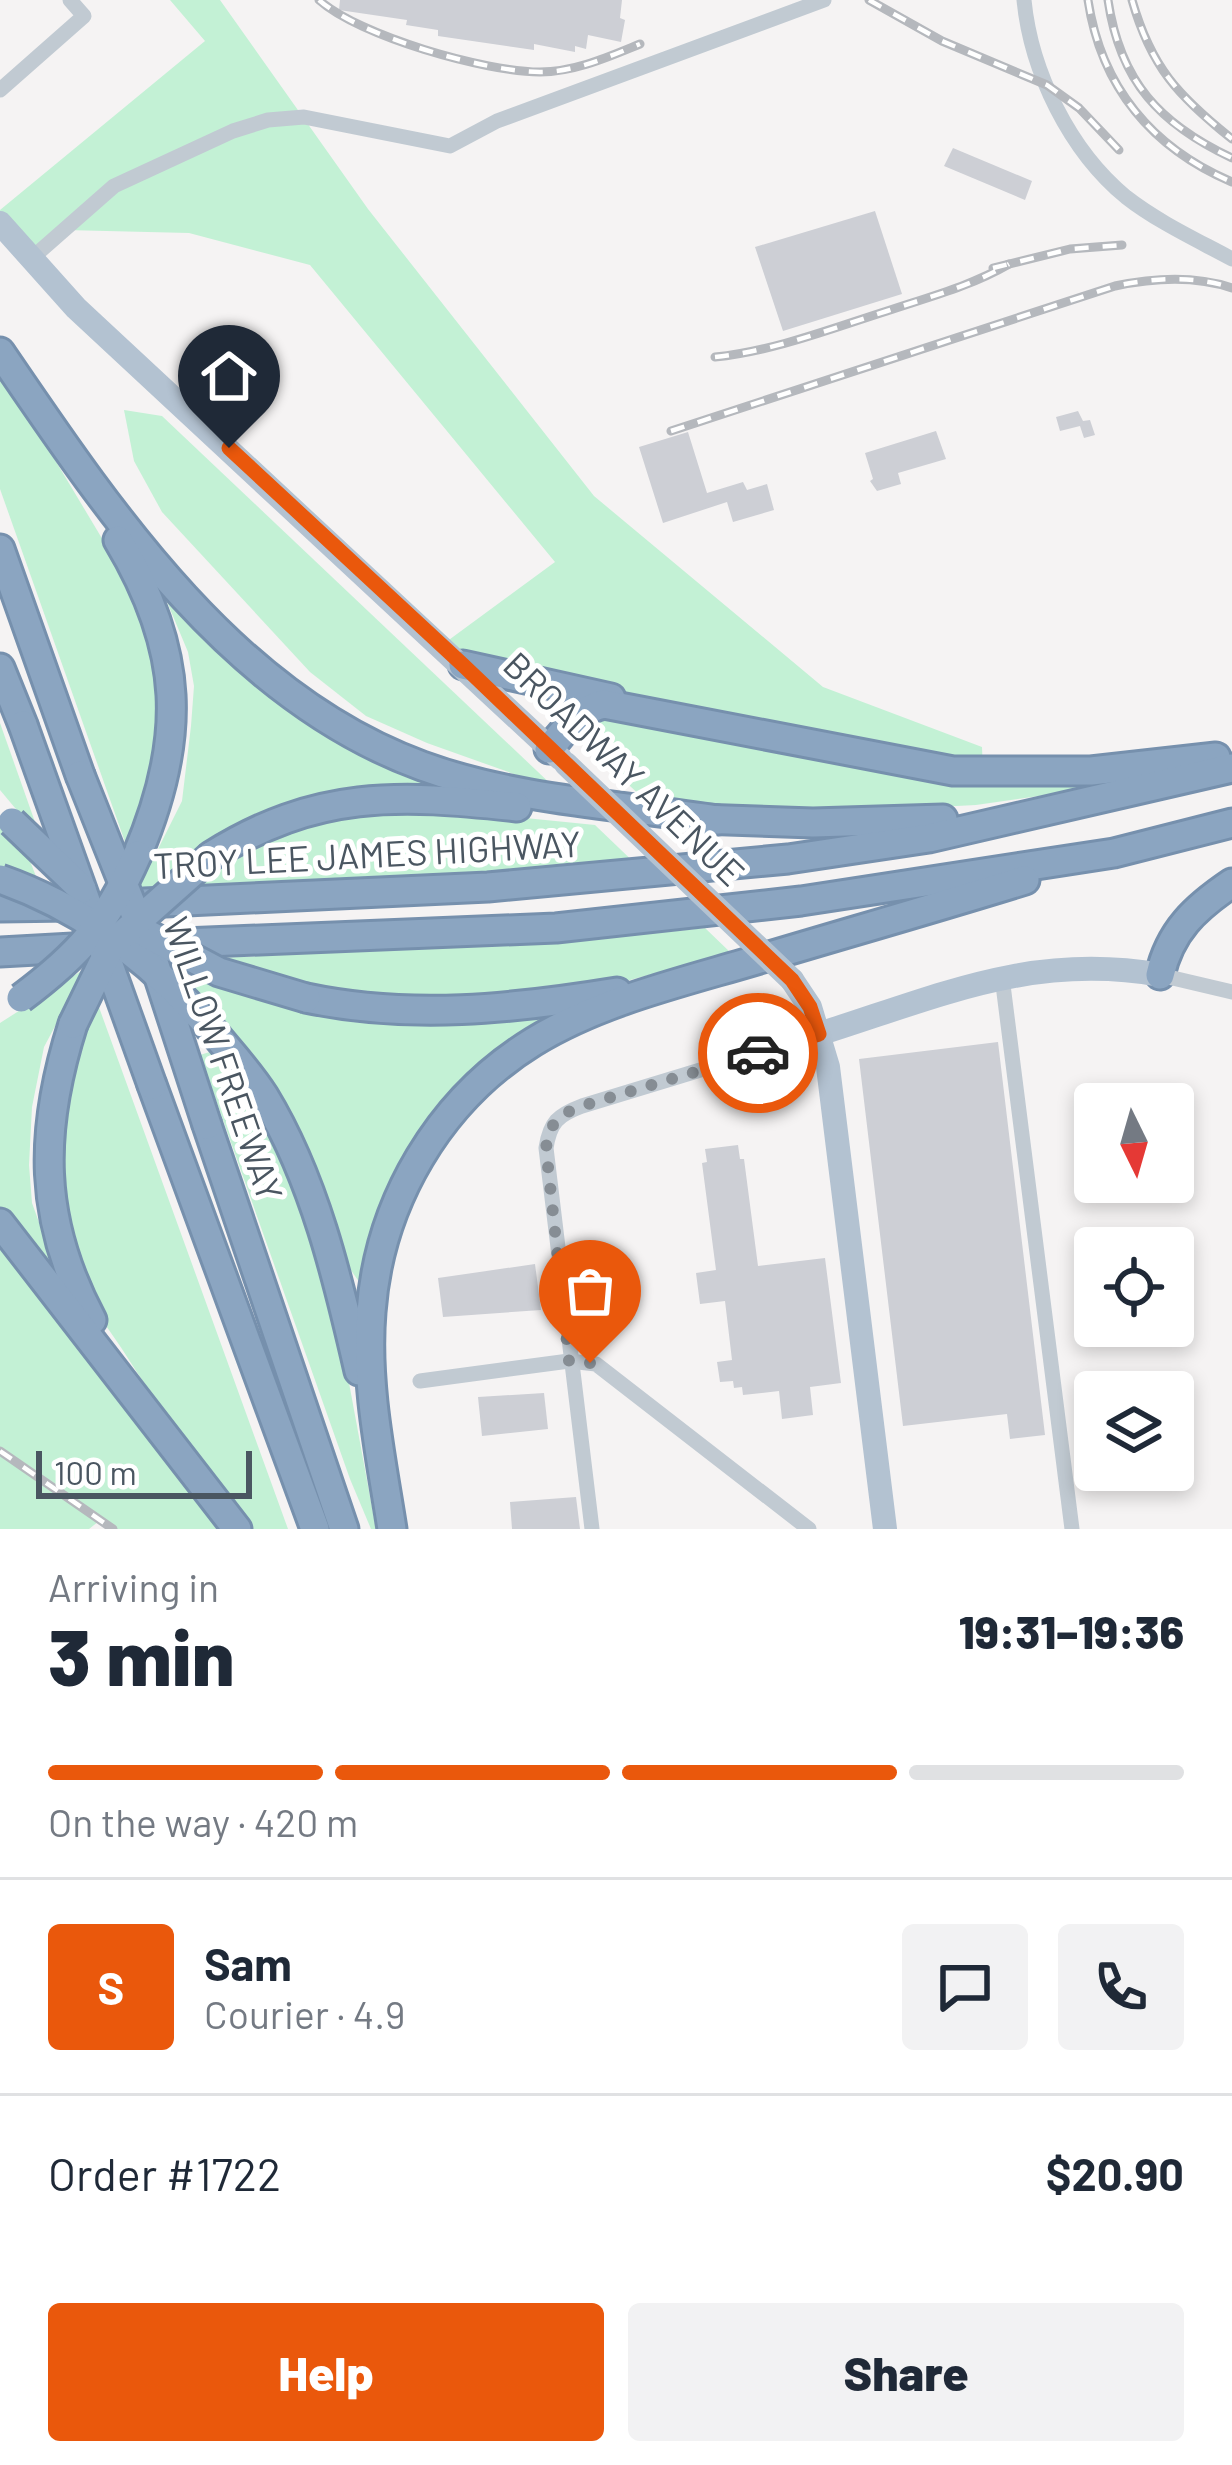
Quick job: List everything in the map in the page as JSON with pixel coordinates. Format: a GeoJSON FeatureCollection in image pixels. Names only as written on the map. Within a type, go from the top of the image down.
{"type":"FeatureCollection","features":[{"type":"Feature","properties":{"kind":"highway"},"geometry":{"type":"LineString","coordinates":[[0,352],[60,440],[134,566],[169,664],[170,751],[158,805],[137,855],[106,918],[68,962],[10,1004]]}},
{"type":"Feature","properties":{"kind":"highway"},"geometry":{"type":"LineString","coordinates":[[60,440],[205,621],[341,728],[424,767],[497,787],[718,820]]}},
{"type":"Feature","properties":{"kind":"highway","name":"WILLOW FREEWAY"},"geometry":{"type":"LineString","coordinates":[[0,549],[80,775],[152,956],[344,1529]]}},
{"type":"Feature","properties":{"kind":"highway"},"geometry":{"type":"LineString","coordinates":[[463,665],[679,716],[953,771],[1042,774],[1232,754]]}},
{"type":"Feature","properties":{"kind":"highway","name":"WILLOW FREEWAY"},"geometry":{"type":"LineString","coordinates":[[0,668],[315,1529]]}},
{"type":"Feature","properties":{"kind":"highway"},"geometry":{"type":"LineString","coordinates":[[558,757],[573,721],[591,707],[604,704],[679,716]]}},
{"type":"Feature","properties":{"kind":"highway"},"geometry":{"type":"LineString","coordinates":[[123,1377],[66,1264],[49,1182],[50,1107],[73,1024],[112,944],[211,856],[284,818],[350,801],[472,802],[581,814],[920,830],[1118,797],[1232,768]]}},
{"type":"Feature","properties":{"kind":"highway"},"geometry":{"type":"LineString","coordinates":[[6,815],[78,885],[140,931],[219,972],[306,998],[404,1011],[494,1009],[619,992],[734,967]]}},
{"type":"Feature","properties":{"kind":"highway"},"geometry":{"type":"LineString","coordinates":[[392,1529],[372,1380],[371,1311],[384,1233],[422,1152],[471,1093],[533,1042],[607,1008],[1114,853],[1232,823]]}},
{"type":"Feature","properties":{"kind":"highway","name":"TROY LEE JAMES HIGHWAY"},"geometry":{"type":"LineString","coordinates":[[0,908],[341,895],[606,878],[788,859],[920,830]]}},
{"type":"Feature","properties":{"kind":"highway"},"geometry":{"type":"LineString","coordinates":[[0,952],[556,928],[802,901],[1114,853]]}},
{"type":"Feature","properties":{"kind":"highway"},"geometry":{"type":"LineString","coordinates":[[0,880],[62,907],[124,946],[211,1029],[264,1096],[302,1176],[342,1295],[383,1474]]}},
{"type":"Feature","properties":{"kind":"highway"},"geometry":{"type":"LineString","coordinates":[[1160,975],[1166,947],[1186,920],[1232,883]]}},
{"type":"Feature","properties":{"kind":"highway"},"geometry":{"type":"LineString","coordinates":[[0,1223],[237,1529]]}},
{"type":"Feature","properties":{"kind":"main road","name":"BROADWAY AVENUE"},"geometry":{"type":"LineString","coordinates":[[0,223],[76,308],[463,665],[792,980],[810,1007],[828,1066],[885,1529]]}},
{"type":"Feature","properties":{"kind":"main road"},"geometry":{"type":"LineString","coordinates":[[819,1034],[1002,977],[1046,968],[1098,966],[1160,975]]}},
{"type":"Feature","properties":{"kind":"street"},"geometry":{"type":"LineString","coordinates":[[0,90],[84,16],[70,0]]}},
{"type":"Feature","properties":{"kind":"street"},"geometry":{"type":"LineString","coordinates":[[31,259],[114,186],[232,131],[268,120],[304,117],[451,146],[497,121],[824,0]]}},
{"type":"Feature","properties":{"kind":"street"},"geometry":{"type":"LineString","coordinates":[[1024,0],[1030,38],[1047,85],[1090,160],[1153,216],[1232,259]]}},
{"type":"Feature","properties":{"kind":"street"},"geometry":{"type":"LineString","coordinates":[[1160,975],[1232,992]]}},
{"type":"Feature","properties":{"kind":"street"},"geometry":{"type":"LineString","coordinates":[[1002,977],[1072,1529]]}},
{"type":"Feature","properties":{"kind":"street"},"geometry":{"type":"LineString","coordinates":[[592,1529],[546,1148],[555,1119],[582,1106],[819,1034]]}},
{"type":"Feature","properties":{"kind":"street"},"geometry":{"type":"LineString","coordinates":[[420,1381],[569,1361],[596,1364],[809,1529]]}},
{"type":"Feature","properties":{"kind":"green space"},"geometry":{"type":"Polygon","coordinates":[[[170,0],[220,0],[368,209],[594,496],[823,687],[982,747],[983,773],[604,696],[442,645],[555,562],[310,265],[189,233],[65,230],[31,259],[0,223],[0,210],[205,41],[170,0]]]}},
{"type":"Feature","properties":{"kind":"green space"},"geometry":{"type":"Polygon","coordinates":[[[0,368],[149,617],[166,727],[130,856],[0,489],[0,368]]]}},
{"type":"Feature","properties":{"kind":"green space"},"geometry":{"type":"Polygon","coordinates":[[[124,410],[162,416],[556,789],[366,716],[310,672],[162,512],[134,461],[124,410]]]}},
{"type":"Feature","properties":{"kind":"green space"},"geometry":{"type":"Polygon","coordinates":[[[170,596],[454,790],[272,811],[226,832],[144,893],[140,885],[182,801],[191,726],[194,686],[188,652],[165,597],[170,596]]]}},
{"type":"Feature","properties":{"kind":"green space"},"geometry":{"type":"Polygon","coordinates":[[[595,712],[976,784],[1088,783],[1088,789],[976,805],[820,813],[644,799],[576,736],[595,712]]]}},
{"type":"Feature","properties":{"kind":"green space"},"geometry":{"type":"Polygon","coordinates":[[[0,723],[41,839],[0,790],[0,723]]]}},
{"type":"Feature","properties":{"kind":"green space"},"geometry":{"type":"Polygon","coordinates":[[[454,811],[595,825],[643,871],[179,895],[245,852],[308,827],[375,815],[454,811]]]}},
{"type":"Feature","properties":{"kind":"green space"},"geometry":{"type":"Polygon","coordinates":[[[0,823],[30,861],[39,884],[0,867],[0,823]]]}},
{"type":"Feature","properties":{"kind":"green space"},"geometry":{"type":"Polygon","coordinates":[[[705,928],[731,953],[615,984],[492,1001],[326,993],[217,958],[574,941],[705,928]]]}},
{"type":"Feature","properties":{"kind":"green space"},"geometry":{"type":"Polygon","coordinates":[[[86,968],[44,1047],[32,1107],[32,1203],[61,1283],[0,1210],[0,1023],[86,968]]]}},
{"type":"Feature","properties":{"kind":"green space"},"geometry":{"type":"Polygon","coordinates":[[[199,974],[305,1009],[396,1023],[554,1012],[554,1022],[489,1061],[362,1286],[202,1003],[185,981],[199,974]]]}},
{"type":"Feature","properties":{"kind":"green space"},"geometry":{"type":"Polygon","coordinates":[[[96,999],[288,1529],[250,1529],[152,1395],[88,1294],[67,1220],[62,1145],[72,1071],[96,999]]]}},
{"type":"Feature","properties":{"kind":"green space"},"geometry":{"type":"Polygon","coordinates":[[[216,1050],[239,1072],[270,1136],[300,1204],[335,1307],[376,1529],[371,1529],[350,1479],[200,1055],[216,1050]]]}},
{"type":"Feature","properties":{"kind":"green space"},"geometry":{"type":"Polygon","coordinates":[[[0,1223],[237,1529],[113,1529],[99,1521],[89,1529],[0,1529],[0,1223]]]}},
{"type":"Feature","properties":{"kind":"building"},"geometry":{"type":"Polygon","coordinates":[[[340,0],[622,0],[620,18],[625,20],[621,42],[588,35],[586,49],[575,46],[575,52],[534,44],[534,50],[438,36],[438,30],[406,25],[407,20],[339,10],[340,0]]]}},
{"type":"Feature","properties":{"kind":"building"},"geometry":{"type":"Polygon","coordinates":[[[953,148],[1032,181],[1025,200],[944,166],[953,148]]]}},
{"type":"Feature","properties":{"kind":"building"},"geometry":{"type":"Polygon","coordinates":[[[875,211],[902,294],[783,331],[755,247],[875,211]]]}},
{"type":"Feature","properties":{"kind":"building"},"geometry":{"type":"Polygon","coordinates":[[[1078,411],[1083,421],[1090,420],[1095,435],[1084,438],[1080,426],[1060,431],[1056,417],[1078,411]]]}},
{"type":"Feature","properties":{"kind":"building"},"geometry":{"type":"Polygon","coordinates":[[[936,431],[946,459],[898,473],[901,484],[877,491],[870,481],[865,453],[936,431]]]}},
{"type":"Feature","properties":{"kind":"building"},"geometry":{"type":"Polygon","coordinates":[[[688,432],[707,493],[743,482],[747,490],[767,484],[774,510],[733,522],[727,502],[663,523],[639,447],[688,432]]]}},
{"type":"Feature","properties":{"kind":"building"},"geometry":{"type":"Polygon","coordinates":[[[998,1042],[1045,1435],[1010,1439],[1007,1414],[903,1426],[859,1059],[998,1042]]]}},
{"type":"Feature","properties":{"kind":"building"},"geometry":{"type":"Polygon","coordinates":[[[738,1145],[740,1159],[744,1159],[758,1266],[825,1258],[841,1383],[810,1387],[813,1415],[782,1419],[779,1391],[743,1395],[742,1387],[734,1388],[733,1381],[720,1382],[717,1362],[732,1360],[725,1301],[700,1304],[696,1273],[716,1270],[702,1163],[707,1162],[705,1149],[738,1145]]]}},
{"type":"Feature","properties":{"kind":"building"},"geometry":{"type":"Polygon","coordinates":[[[535,1264],[541,1310],[443,1317],[438,1278],[535,1264]]]}},
{"type":"Feature","properties":{"kind":"building"},"geometry":{"type":"Polygon","coordinates":[[[544,1393],[548,1429],[482,1436],[478,1397],[544,1393]]]}},
{"type":"Feature","properties":{"kind":"building"},"geometry":{"type":"Polygon","coordinates":[[[576,1497],[580,1529],[512,1529],[510,1502],[576,1497]]]}},
{"type":"Feature","properties":{"kind":"railway"},"geometry":{"type":"LineString","coordinates":[[319,0],[392,39],[457,59],[517,70],[566,69],[640,44]]}},
{"type":"Feature","properties":{"kind":"railway"},"geometry":{"type":"LineString","coordinates":[[869,0],[942,41],[1047,85],[1079,108],[1119,150]]}},
{"type":"Feature","properties":{"kind":"railway"},"geometry":{"type":"LineString","coordinates":[[1088,0],[1105,60],[1135,111],[1178,151],[1232,182]]}},
{"type":"Feature","properties":{"kind":"railway"},"geometry":{"type":"LineString","coordinates":[[1108,0],[1122,54],[1147,97],[1184,130],[1232,158]]}},
{"type":"Feature","properties":{"kind":"railway"},"geometry":{"type":"LineString","coordinates":[[1132,0],[1148,44],[1169,78],[1232,139]]}},
{"type":"Feature","properties":{"kind":"railway"},"geometry":{"type":"LineString","coordinates":[[993,268],[1070,249],[1122,245]]}},
{"type":"Feature","properties":{"kind":"railway"},"geometry":{"type":"LineString","coordinates":[[715,357],[823,332],[950,290],[1009,264]]}},
{"type":"Feature","properties":{"kind":"railway"},"geometry":{"type":"LineString","coordinates":[[671,431],[1115,286],[1174,279],[1232,288]]}},
{"type":"Feature","properties":{"kind":"railway"},"geometry":{"type":"LineString","coordinates":[[0,1451],[113,1529]]}},
{"type":"Feature","properties":{"kind":"way so far"},"geometry":{"type":"LineString","coordinates":[[590,1363],[569,1361],[546,1148],[549,1129],[555,1119],[582,1106],[758,1053]]}},
{"type":"Feature","properties":{"kind":"route"},"geometry":{"type":"LineString","coordinates":[[229,448],[792,980],[810,1007],[819,1034],[758,1053]]}}]}
